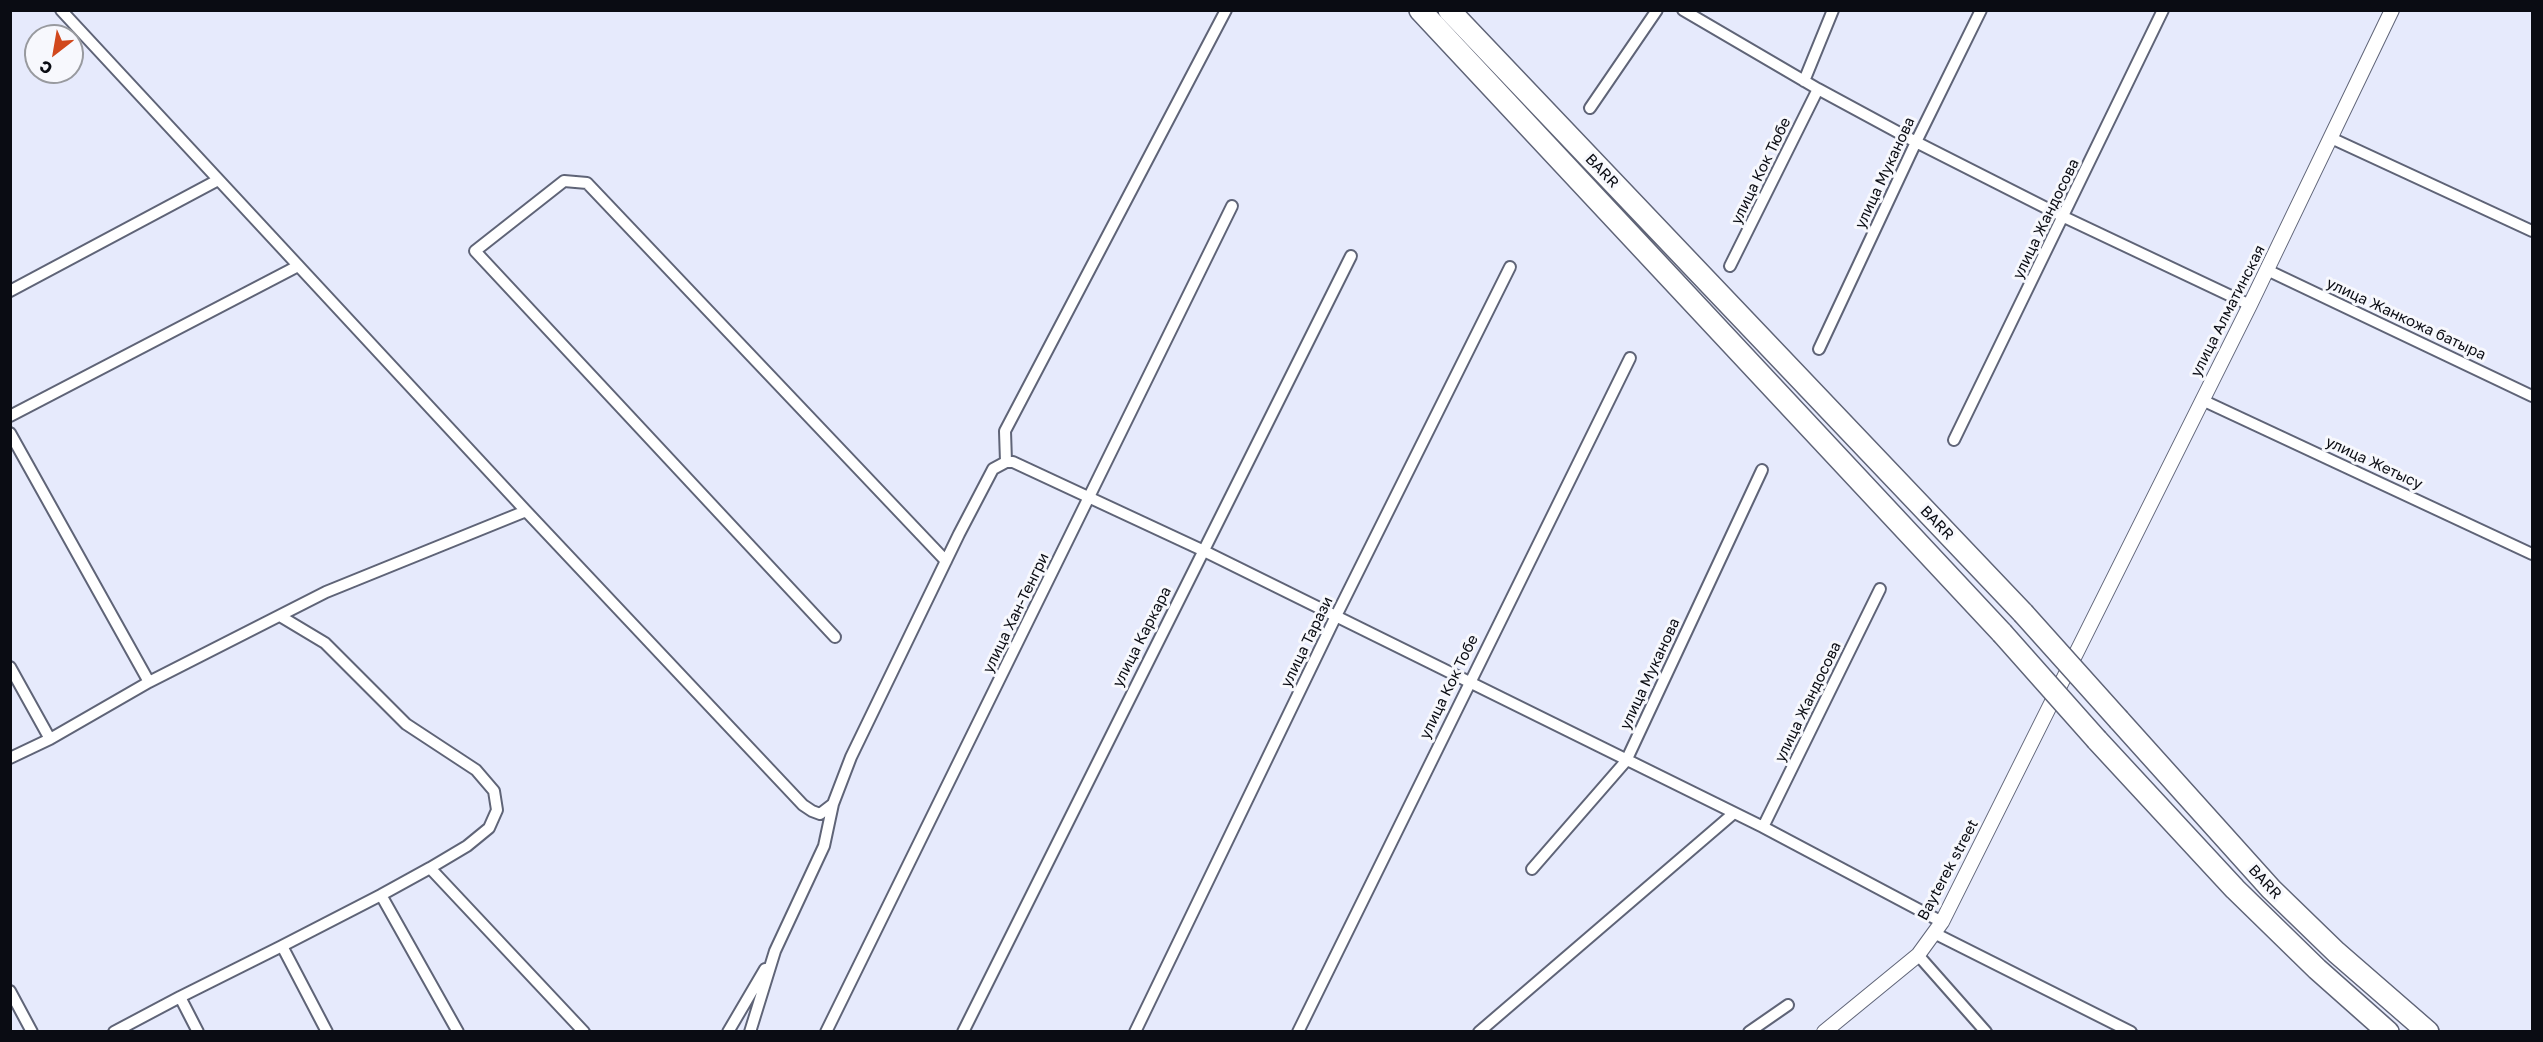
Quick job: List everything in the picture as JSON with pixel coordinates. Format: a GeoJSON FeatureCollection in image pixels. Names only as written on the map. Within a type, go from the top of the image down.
{"type":"FeatureCollection","features":[{"type":"Feature","properties":{"kind":"highway","name":"BARR"},"geometry":{"type":"LineString","coordinates":[[1420,10],[2002,633],[2097,740],[2260,914],[2317,969],[2388,1032]]}},
{"type":"Feature","properties":{"kind":"highway","name":"BARR"},"geometry":{"type":"LineString","coordinates":[[1449,10],[2023,613],[2271,889],[2336,952],[2428,1032]]}},
{"type":"Feature","properties":{"kind":"street"},"geometry":{"type":"LineString","coordinates":[[61,10],[526,511],[803,805],[820,814],[833,804]]}},
{"type":"Feature","properties":{"kind":"street"},"geometry":{"type":"LineString","coordinates":[[1006,462],[1005,431],[1226,10]]}},
{"type":"Feature","properties":{"kind":"street"},"geometry":{"type":"LineString","coordinates":[[1590,108],[1657,10]]}},
{"type":"Feature","properties":{"kind":"street"},"geometry":{"type":"LineString","coordinates":[[1683,10],[1818,89],[1916,142],[2064,217],[2250,305]]}},
{"type":"Feature","properties":{"kind":"street"},"geometry":{"type":"LineString","coordinates":[[1804,81],[1833,10]]}},
{"type":"Feature","properties":{"kind":"street","name":"улица Муканова"},"geometry":{"type":"LineString","coordinates":[[1819,349],[1981,10]]}},
{"type":"Feature","properties":{"kind":"street","name":"улица Жандосова"},"geometry":{"type":"LineString","coordinates":[[1954,441],[2163,10]]}},
{"type":"Feature","properties":{"kind":"street","name":"улица Алматинская"},"geometry":{"type":"LineString","coordinates":[[2026,754],[2250,305],[2392,10]]}},
{"type":"Feature","properties":{"kind":"street","name":"улица Кок Тюбе"},"geometry":{"type":"LineString","coordinates":[[1730,266],[1818,89]]}},
{"type":"Feature","properties":{"kind":"street"},"geometry":{"type":"LineString","coordinates":[[2331,138],[2532,231]]}},
{"type":"Feature","properties":{"kind":"street"},"geometry":{"type":"LineString","coordinates":[[10,291],[218,180]]}},
{"type":"Feature","properties":{"kind":"street"},"geometry":{"type":"LineString","coordinates":[[835,637],[475,251],[564,181],[587,183],[946,561]]}},
{"type":"Feature","properties":{"kind":"street","name":"улица Хан-Тенгри"},"geometry":{"type":"LineString","coordinates":[[826,1032],[1232,206]]}},
{"type":"Feature","properties":{"kind":"street","name":"улица Каркара"},"geometry":{"type":"LineString","coordinates":[[963,1032],[1351,256]]}},
{"type":"Feature","properties":{"kind":"street"},"geometry":{"type":"LineString","coordinates":[[10,416],[298,266]]}},
{"type":"Feature","properties":{"kind":"street","name":"улица Тарази"},"geometry":{"type":"LineString","coordinates":[[1135,1032],[1335,618],[1510,267]]}},
{"type":"Feature","properties":{"kind":"street","name":"улица Жанкожа батыра"},"geometry":{"type":"LineString","coordinates":[[2267,270],[2532,396]]}},
{"type":"Feature","properties":{"kind":"street","name":"улица Кок Тобе"},"geometry":{"type":"LineString","coordinates":[[1298,1032],[1630,358]]}},
{"type":"Feature","properties":{"kind":"street","name":"улица Жетысу"},"geometry":{"type":"LineString","coordinates":[[2202,400],[2532,554]]}},
{"type":"Feature","properties":{"kind":"street"},"geometry":{"type":"LineString","coordinates":[[10,433],[149,682]]}},
{"type":"Feature","properties":{"kind":"street"},"geometry":{"type":"LineString","coordinates":[[728,1032],[776,951],[824,846],[833,804],[851,758],[946,561],[993,469],[1006,462],[1013,462],[1202,550],[1335,618],[1763,827],[1938,927],[2131,1032]]}},
{"type":"Feature","properties":{"kind":"street","name":"улица Муканова"},"geometry":{"type":"LineString","coordinates":[[1532,869],[1626,761],[1762,470]]}},
{"type":"Feature","properties":{"kind":"street"},"geometry":{"type":"LineString","coordinates":[[10,758],[50,739],[149,682],[327,592],[526,511]]}},
{"type":"Feature","properties":{"kind":"street","name":"улица Жандосова"},"geometry":{"type":"LineString","coordinates":[[1763,827],[1880,590]]}},
{"type":"Feature","properties":{"kind":"street"},"geometry":{"type":"LineString","coordinates":[[114,1032],[430,868],[467,846],[489,828],[497,810],[494,791],[476,770],[406,724],[325,643],[280,616]]}},
{"type":"Feature","properties":{"kind":"street"},"geometry":{"type":"LineString","coordinates":[[10,667],[50,739]]}},
{"type":"Feature","properties":{"kind":"street","name":"Bayterek street"},"geometry":{"type":"LineString","coordinates":[[1824,1032],[1918,955],[1938,927],[2026,754]]}},
{"type":"Feature","properties":{"kind":"street"},"geometry":{"type":"LineString","coordinates":[[1479,1032],[1734,813]]}},
{"type":"Feature","properties":{"kind":"street"},"geometry":{"type":"LineString","coordinates":[[430,868],[584,1032]]}},
{"type":"Feature","properties":{"kind":"street"},"geometry":{"type":"LineString","coordinates":[[381,895],[458,1032]]}},
{"type":"Feature","properties":{"kind":"street"},"geometry":{"type":"LineString","coordinates":[[282,946],[327,1032]]}},
{"type":"Feature","properties":{"kind":"street"},"geometry":{"type":"LineString","coordinates":[[750,1032],[776,951]]}},
{"type":"Feature","properties":{"kind":"street"},"geometry":{"type":"LineString","coordinates":[[1918,955],[1986,1032]]}},
{"type":"Feature","properties":{"kind":"street"},"geometry":{"type":"LineString","coordinates":[[10,991],[32,1032]]}},
{"type":"Feature","properties":{"kind":"street"},"geometry":{"type":"LineString","coordinates":[[180,997],[198,1032]]}},
{"type":"Feature","properties":{"kind":"street"},"geometry":{"type":"LineString","coordinates":[[1749,1032],[1788,1005]]}}]}
